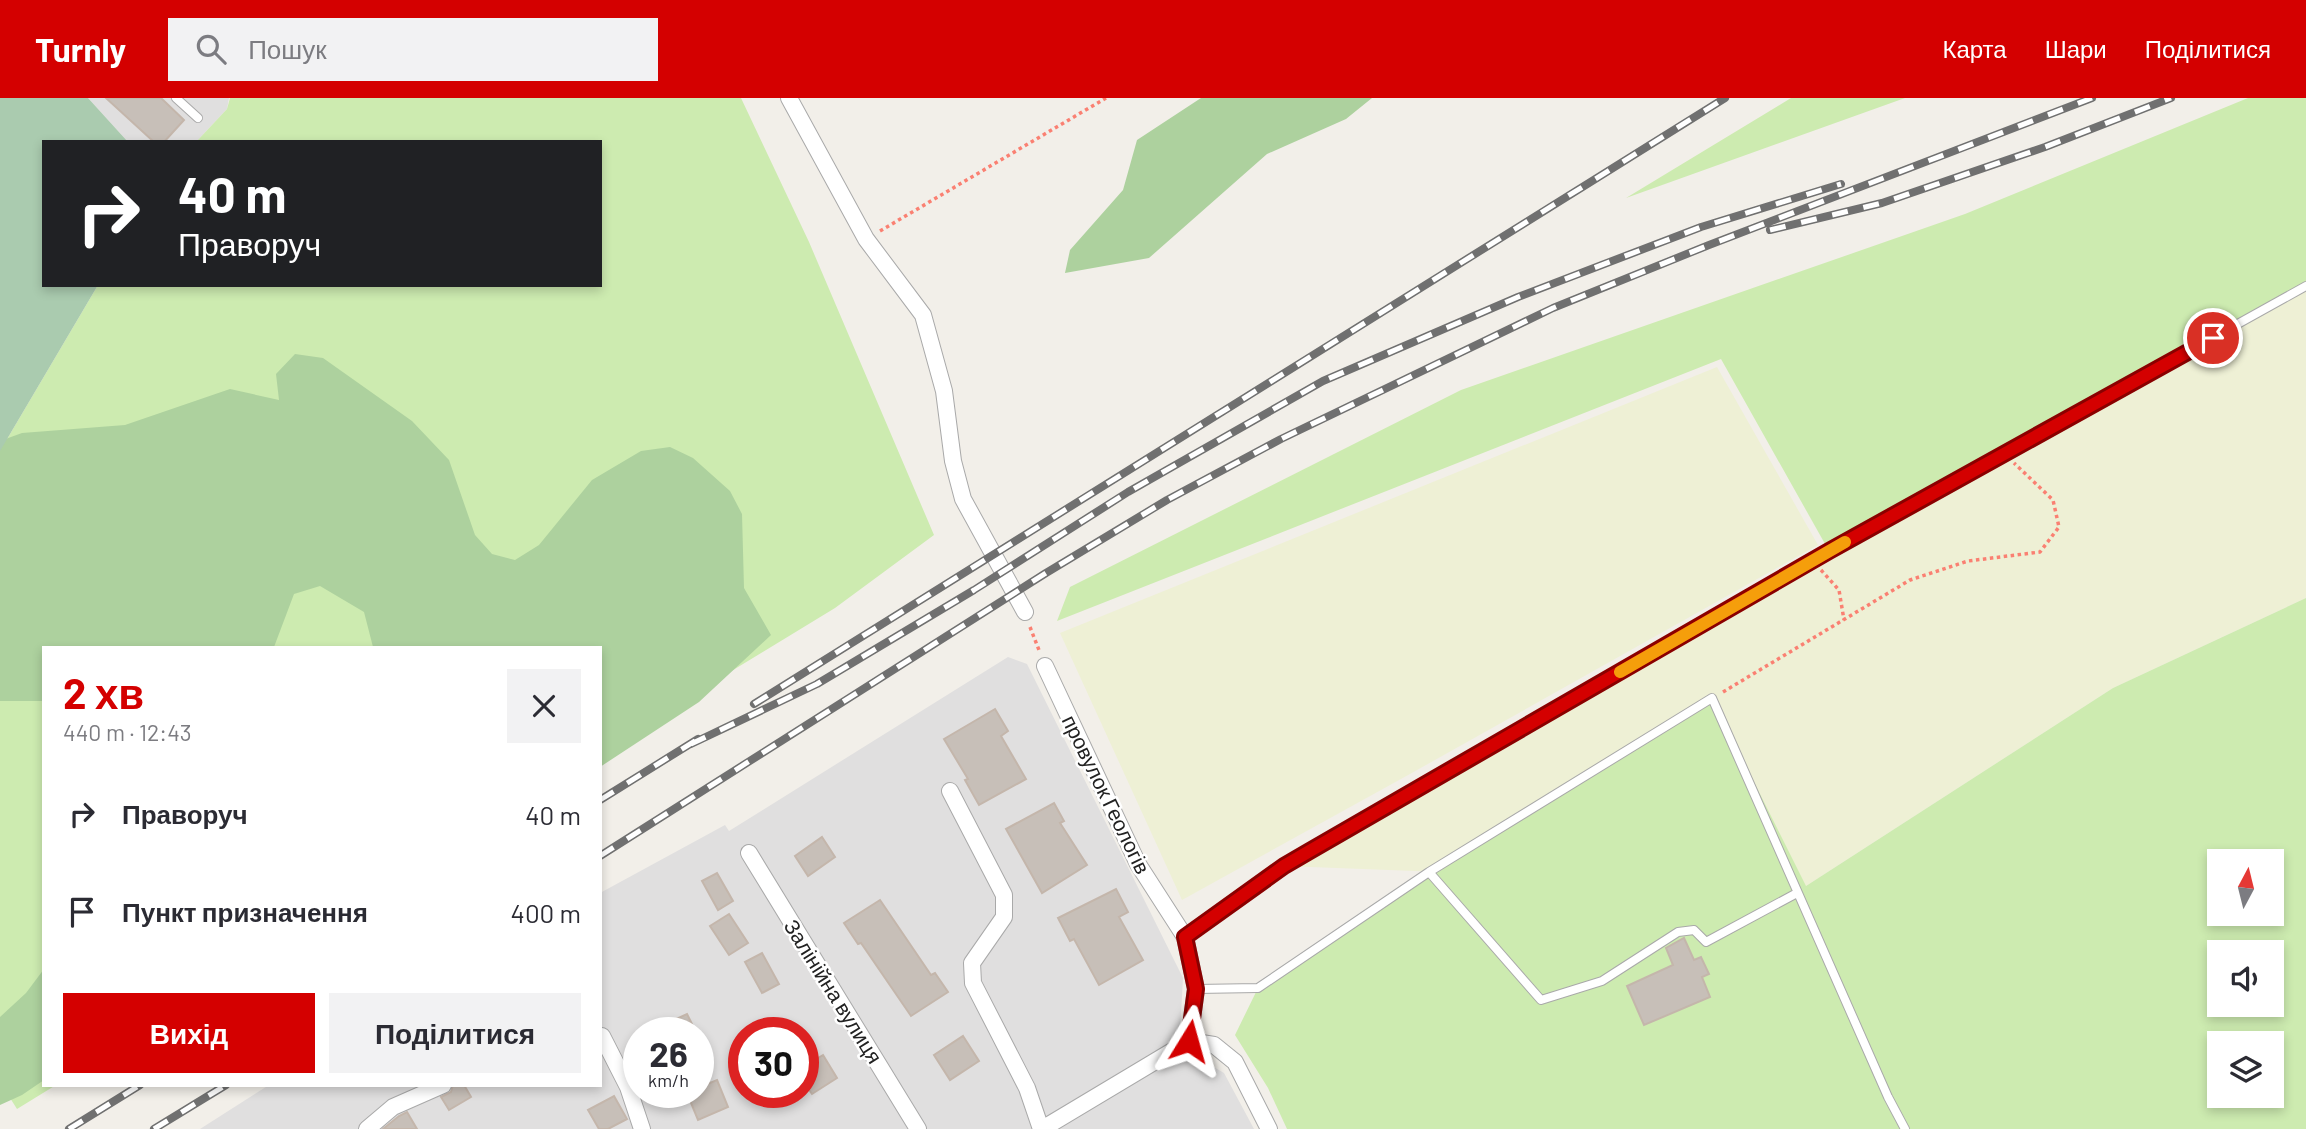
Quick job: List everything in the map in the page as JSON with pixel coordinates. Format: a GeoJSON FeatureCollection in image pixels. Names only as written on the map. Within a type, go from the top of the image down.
{"type":"FeatureCollection","features":[{"type":"Feature","properties":{"kind":"street"},"geometry":{"type":"LineString","coordinates":[[789,98],[866,239],[923,315],[944,391],[953,461],[963,499],[1025,612]]}},
{"type":"Feature","properties":{"kind":"street","name":"провулок Геологів"},"geometry":{"type":"LineString","coordinates":[[1045,666],[1138,864],[1185,937],[1196,989],[1189,1041]]}},
{"type":"Feature","properties":{"kind":"street"},"geometry":{"type":"LineString","coordinates":[[950,791],[1004,894],[1004,917],[972,962],[973,983],[1027,1088],[1042,1129],[1189,1041],[1214,1045],[1235,1062],[1269,1129]]}},
{"type":"Feature","properties":{"kind":"street","name":"Залінійна вулиця"},"geometry":{"type":"LineString","coordinates":[[749,853],[918,1129]]}},
{"type":"Feature","properties":{"kind":"street"},"geometry":{"type":"LineString","coordinates":[[602,1036],[628,1087],[642,1129]]}},
{"type":"Feature","properties":{"kind":"street"},"geometry":{"type":"LineString","coordinates":[[367,1129],[393,1107],[438,1087]]}},
{"type":"Feature","properties":{"kind":"lane"},"geometry":{"type":"LineString","coordinates":[[176,98],[198,118]]}},
{"type":"Feature","properties":{"kind":"lane"},"geometry":{"type":"LineString","coordinates":[[1185,937],[1284,866],[1812,561],[2306,286]]}},
{"type":"Feature","properties":{"kind":"lane"},"geometry":{"type":"LineString","coordinates":[[1196,989],[1258,988],[1429,872],[1712,698],[1888,1097],[1905,1129]]}},
{"type":"Feature","properties":{"kind":"lane"},"geometry":{"type":"LineString","coordinates":[[1429,872],[1541,1000],[1602,981],[1678,932],[1694,930],[1706,942],[1797,893]]}},
{"type":"Feature","properties":{"kind":"path"},"geometry":{"type":"LineString","coordinates":[[866,239],[1106,98]]}},
{"type":"Feature","properties":{"kind":"path"},"geometry":{"type":"LineString","coordinates":[[1712,698],[1910,580],[1968,561],[2040,552],[2059,527],[2053,500],[2004,454]]}},
{"type":"Feature","properties":{"kind":"path"},"geometry":{"type":"LineString","coordinates":[[1812,561],[1839,590],[1844,620]]}},
{"type":"Feature","properties":{"kind":"path"},"geometry":{"type":"LineString","coordinates":[[1025,612],[1045,666]]}},
{"type":"Feature","properties":{"kind":"shaded area"},"geometry":{"type":"Polygon","coordinates":[[[88,98],[229,98],[227,109],[198,140],[126,140],[88,98]]]}},
{"type":"Feature","properties":{"kind":"shaded area"},"geometry":{"type":"Polygon","coordinates":[[[1008,657],[1027,664],[1183,978],[1180,1033],[1190,1056],[1193,1055],[1224,1073],[1254,1129],[200,1129],[266,1087],[602,1087],[602,892],[725,825],[729,831],[1008,657]]]}},
{"type":"Feature","properties":{"kind":"green space"},"geometry":{"type":"Polygon","coordinates":[[[0,98],[88,98],[126,140],[42,140],[42,287],[97,287],[0,451],[0,98]]]}},
{"type":"Feature","properties":{"kind":"green space"},"geometry":{"type":"Polygon","coordinates":[[[230,98],[741,98],[809,242],[934,535],[835,608],[602,750],[602,646],[42,646],[42,1087],[53,1087],[17,1109],[0,1082],[0,451],[97,287],[602,287],[602,140],[198,140],[227,109],[230,98]]]}},
{"type":"Feature","properties":{"kind":"green space"},"geometry":{"type":"Polygon","coordinates":[[[1201,98],[1372,98],[1346,119],[1267,154],[1149,258],[1065,273],[1070,250],[1123,190],[1137,140],[1201,98]]]}},
{"type":"Feature","properties":{"kind":"green space"},"geometry":{"type":"Polygon","coordinates":[[[1791,98],[1905,98],[1626,198],[1791,98]]]}},
{"type":"Feature","properties":{"kind":"green space"},"geometry":{"type":"Polygon","coordinates":[[[2248,98],[2306,98],[2306,286],[1829,551],[1721,359],[1057,621],[1070,587],[1461,390],[1965,214],[2248,98]]]}},
{"type":"Feature","properties":{"kind":"green space"},"geometry":{"type":"Polygon","coordinates":[[[2306,286],[2306,598],[2113,688],[1806,886],[1284,866],[1829,551],[2306,286]]]}},
{"type":"Feature","properties":{"kind":"green space"},"geometry":{"type":"Polygon","coordinates":[[[295,354],[323,358],[412,421],[449,460],[475,535],[492,554],[515,560],[539,545],[592,480],[641,451],[670,447],[693,458],[730,491],[742,514],[744,588],[771,635],[699,702],[602,766],[602,646],[373,646],[364,612],[320,586],[294,594],[274,646],[42,646],[42,701],[0,701],[0,441],[22,433],[125,425],[230,389],[279,400],[276,374],[295,354]]]}},
{"type":"Feature","properties":{"kind":"green space"},"geometry":{"type":"Polygon","coordinates":[[[1717,367],[1818,545],[1182,900],[1060,633],[1717,367]]]}},
{"type":"Feature","properties":{"kind":"green space"},"geometry":{"type":"Polygon","coordinates":[[[2306,598],[2306,1129],[1287,1129],[1268,1088],[1235,1035],[1258,988],[1429,872],[1712,698],[1806,886],[2113,688],[2306,598]]]}},
{"type":"Feature","properties":{"kind":"green space"},"geometry":{"type":"Polygon","coordinates":[[[42,972],[42,1081],[0,1105],[0,1017],[26,993],[42,972]]]}},
{"type":"Feature","properties":{"kind":"building"},"geometry":{"type":"Polygon","coordinates":[[[106,98],[161,98],[184,120],[166,140],[152,140],[106,98]]]}},
{"type":"Feature","properties":{"kind":"building"},"geometry":{"type":"Polygon","coordinates":[[[995,709],[1008,731],[1001,736],[1026,779],[979,805],[965,780],[968,779],[944,739],[995,709]]]}},
{"type":"Feature","properties":{"kind":"building"},"geometry":{"type":"Polygon","coordinates":[[[1054,803],[1064,821],[1060,823],[1087,865],[1042,893],[1006,829],[1054,803]]]}},
{"type":"Feature","properties":{"kind":"building"},"geometry":{"type":"Polygon","coordinates":[[[822,837],[835,857],[808,876],[795,856],[822,837]]]}},
{"type":"Feature","properties":{"kind":"building"},"geometry":{"type":"Polygon","coordinates":[[[717,873],[733,901],[718,910],[702,881],[717,873]]]}},
{"type":"Feature","properties":{"kind":"building"},"geometry":{"type":"Polygon","coordinates":[[[1116,889],[1128,912],[1119,917],[1143,960],[1099,985],[1074,939],[1070,941],[1058,918],[1116,889]]]}},
{"type":"Feature","properties":{"kind":"building"},"geometry":{"type":"Polygon","coordinates":[[[880,900],[931,975],[935,973],[948,992],[911,1016],[861,943],[858,944],[844,923],[880,900]]]}},
{"type":"Feature","properties":{"kind":"building"},"geometry":{"type":"Polygon","coordinates":[[[729,914],[748,943],[729,955],[710,926],[729,914]]]}},
{"type":"Feature","properties":{"kind":"building"},"geometry":{"type":"Polygon","coordinates":[[[1684,938],[1694,960],[1701,957],[1709,974],[1702,977],[1710,997],[1644,1025],[1627,986],[1673,965],[1666,948],[1684,938]]]}},
{"type":"Feature","properties":{"kind":"building"},"geometry":{"type":"Polygon","coordinates":[[[762,953],[779,984],[762,993],[745,962],[762,953]]]}},
{"type":"Feature","properties":{"kind":"building"},"geometry":{"type":"Polygon","coordinates":[[[963,1036],[979,1061],[950,1080],[934,1055],[963,1036]]]}},
{"type":"Feature","properties":{"kind":"building"},"geometry":{"type":"Polygon","coordinates":[[[823,1055],[837,1078],[819,1090],[819,1057],[823,1055]]]}},
{"type":"Feature","properties":{"kind":"building"},"geometry":{"type":"Polygon","coordinates":[[[717,1080],[728,1107],[698,1120],[693,1108],[714,1108],[714,1081],[717,1080]]]}},
{"type":"Feature","properties":{"kind":"building"},"geometry":{"type":"Polygon","coordinates":[[[452,1087],[465,1087],[471,1097],[449,1110],[441,1097],[451,1092],[452,1087]]]}},
{"type":"Feature","properties":{"kind":"building"},"geometry":{"type":"Polygon","coordinates":[[[614,1096],[627,1119],[608,1129],[599,1129],[588,1110],[614,1096]]]}},
{"type":"Feature","properties":{"kind":"building"},"geometry":{"type":"Polygon","coordinates":[[[407,1112],[417,1129],[383,1129],[399,1116],[407,1112]]]}},
{"type":"Feature","properties":{"kind":"railway"},"geometry":{"type":"LineString","coordinates":[[754,704],[1725,98]]}},
{"type":"Feature","properties":{"kind":"railway"},"geometry":{"type":"LineString","coordinates":[[602,855],[1046,573],[1167,500],[1281,439],[1553,308],[2092,98]]}},
{"type":"Feature","properties":{"kind":"railway"},"geometry":{"type":"LineString","coordinates":[[1770,230],[1882,203],[2045,147],[2171,98]]}},
{"type":"Feature","properties":{"kind":"railway"},"geometry":{"type":"LineString","coordinates":[[691,744],[817,684],[974,590],[1128,492],[1323,381],[1518,297],[1701,227],[1841,184]]}},
{"type":"Feature","properties":{"kind":"railway"},"geometry":{"type":"LineString","coordinates":[[602,799],[698,739]]}},
{"type":"Feature","properties":{"kind":"railway"},"geometry":{"type":"LineString","coordinates":[[69,1129],[137,1087]]}},
{"type":"Feature","properties":{"kind":"railway"},"geometry":{"type":"LineString","coordinates":[[154,1129],[223,1087]]}},
{"type":"Feature","properties":{"kind":"slow traffic"},"geometry":{"type":"LineString","coordinates":[[1620,672],[1845,542]]}},
{"type":"Feature","properties":{"kind":"route"},"geometry":{"type":"LineString","coordinates":[[1189,1041],[1196,989],[1185,937],[1284,866],[1829,551],[2213,338]]}}]}
